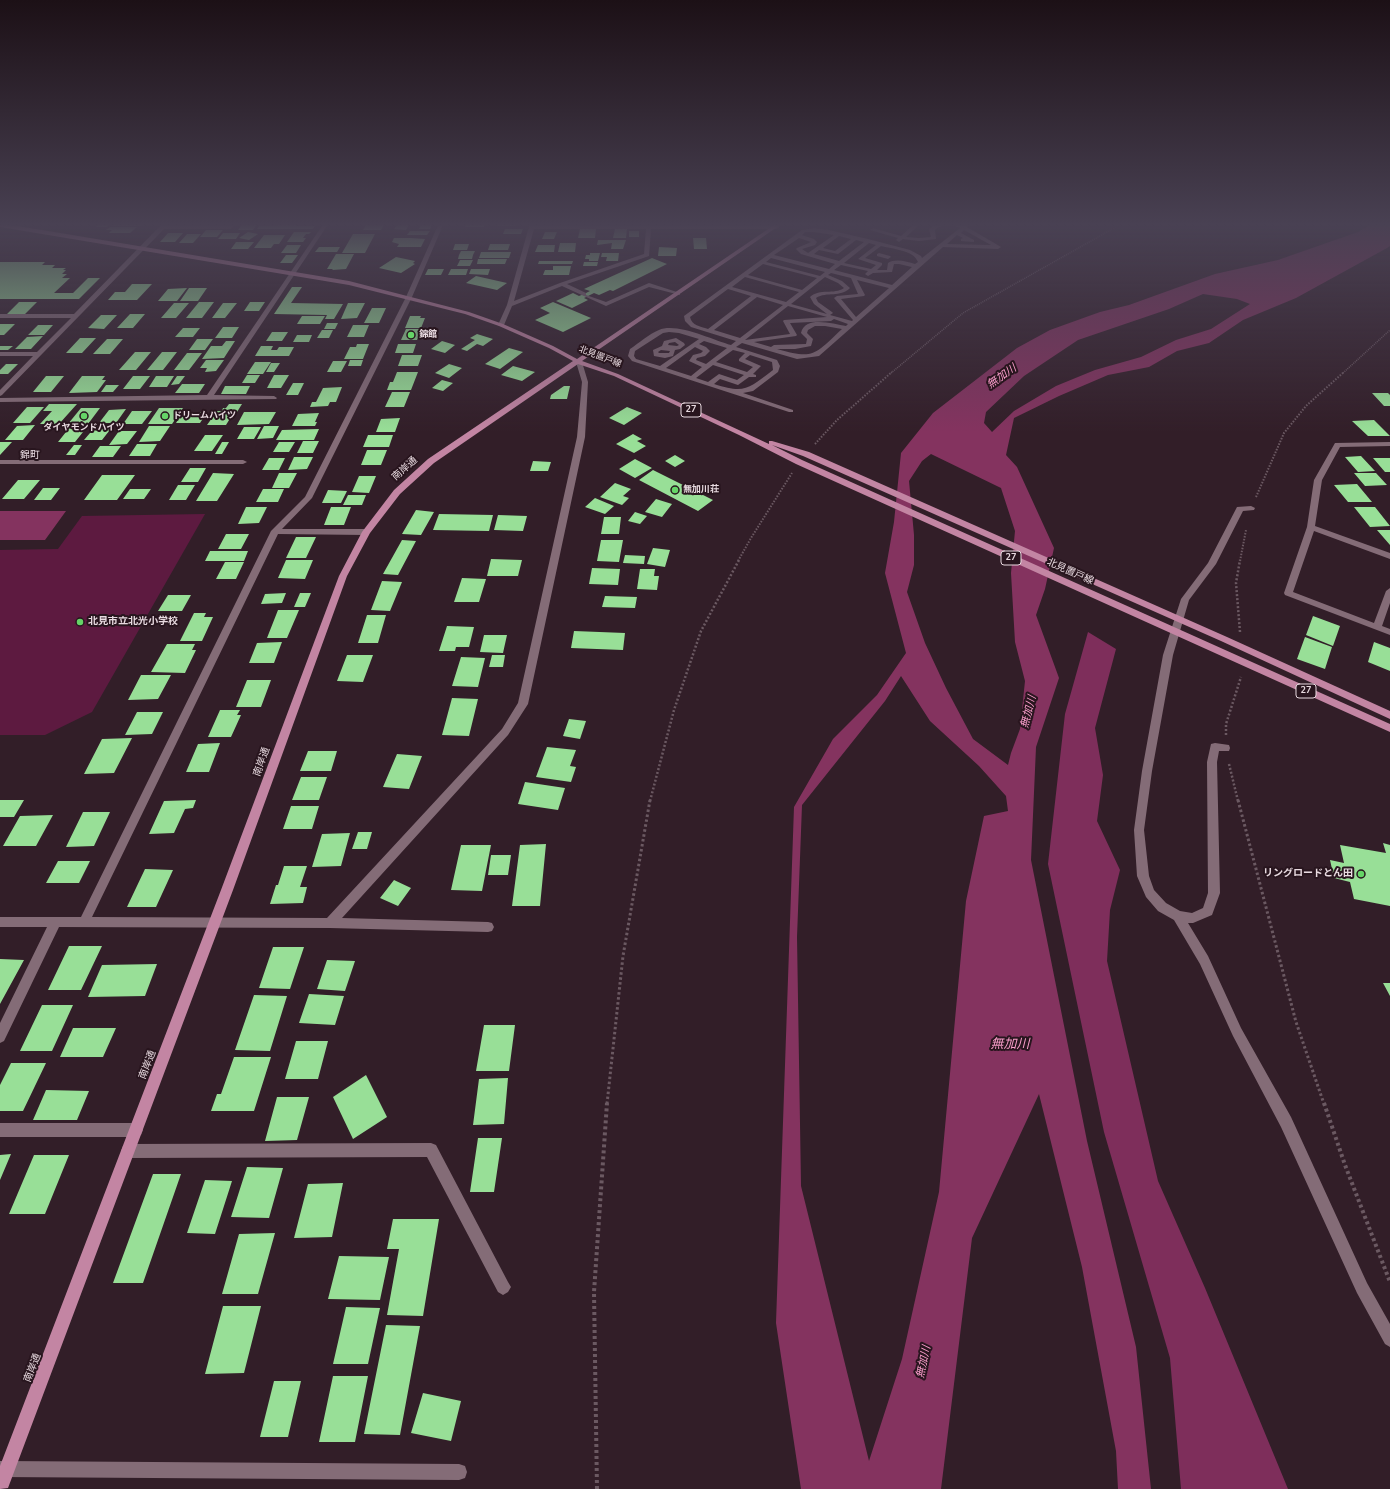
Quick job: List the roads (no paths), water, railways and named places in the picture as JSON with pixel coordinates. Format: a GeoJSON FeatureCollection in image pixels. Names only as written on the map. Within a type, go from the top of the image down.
{"type":"FeatureCollection","features":[{"type":"Feature","properties":{"kind":"main road","name":"北見置戸線"},"geometry":{"type":"LineString","coordinates":[[390,292],[467,313],[502,325],[551,347],[579,362],[616,375],[742,433],[799,462],[1390,728]]}},
{"type":"Feature","properties":{"kind":"main road","name":"南岸通"},"geometry":{"type":"LineString","coordinates":[[0,1488],[4,1469],[136,1130],[343,576],[366,532],[397,492],[431,461],[678,294]]}},
{"type":"Feature","properties":{"kind":"main road","name":"北見置戸線"},"geometry":{"type":"LineString","coordinates":[[742,433],[806,454],[1242,647],[1390,715]]}},
{"type":"Feature","properties":{"kind":"street"},"geometry":{"type":"LineString","coordinates":[[0,394],[97,292]]}},
{"type":"Feature","properties":{"kind":"street"},"geometry":{"type":"LineString","coordinates":[[209,397],[281,292]]}},
{"type":"Feature","properties":{"kind":"street"},"geometry":{"type":"LineString","coordinates":[[84,922],[275,531],[308,498],[411,292]]}},
{"type":"Feature","properties":{"kind":"street"},"geometry":{"type":"LineString","coordinates":[[502,325],[514,292]]}},
{"type":"Feature","properties":{"kind":"street"},"geometry":{"type":"LineString","coordinates":[[510,305],[541,292]]}},
{"type":"Feature","properties":{"kind":"street"},"geometry":{"type":"LineString","coordinates":[[581,292],[606,304],[632,292]]}},
{"type":"Feature","properties":{"kind":"street"},"geometry":{"type":"LineString","coordinates":[[673,292],[678,294]]}},
{"type":"Feature","properties":{"kind":"street"},"geometry":{"type":"LineString","coordinates":[[719,292],[687,316],[688,321],[693,326],[797,357],[817,354],[887,292]]}},
{"type":"Feature","properties":{"kind":"street"},"geometry":{"type":"LineString","coordinates":[[747,292],[839,319],[854,321]]}},
{"type":"Feature","properties":{"kind":"street"},"geometry":{"type":"LineString","coordinates":[[691,379],[732,347],[744,341],[803,292]]}},
{"type":"Feature","properties":{"kind":"street"},"geometry":{"type":"LineString","coordinates":[[839,319],[813,300],[813,297],[816,294],[821,293],[842,292]]}},
{"type":"Feature","properties":{"kind":"street"},"geometry":{"type":"LineString","coordinates":[[854,321],[837,298],[862,295],[861,292]]}},
{"type":"Feature","properties":{"kind":"street"},"geometry":{"type":"LineString","coordinates":[[708,331],[756,295]]}},
{"type":"Feature","properties":{"kind":"street"},"geometry":{"type":"LineString","coordinates":[[0,316],[75,316]]}},
{"type":"Feature","properties":{"kind":"street"},"geometry":{"type":"LineString","coordinates":[[744,341],[794,335],[786,321],[839,319]]}},
{"type":"Feature","properties":{"kind":"street"},"geometry":{"type":"LineString","coordinates":[[760,346],[795,347],[809,345],[810,339],[804,333],[805,329],[810,325],[827,325],[847,328]]}},
{"type":"Feature","properties":{"kind":"street"},"geometry":{"type":"LineString","coordinates":[[733,392],[751,390],[766,379],[776,371],[777,366],[775,361],[704,338],[680,331],[669,330],[661,331],[632,350],[631,356],[634,360],[791,411]]}},
{"type":"Feature","properties":{"kind":"street"},"geometry":{"type":"LineString","coordinates":[[647,364],[659,356],[656,355],[656,349],[667,345],[652,337]]}},
{"type":"Feature","properties":{"kind":"street"},"geometry":{"type":"LineString","coordinates":[[660,369],[704,338]]}},
{"type":"Feature","properties":{"kind":"street"},"geometry":{"type":"LineString","coordinates":[[694,345],[704,348],[707,351],[703,355],[695,356],[692,361],[766,379]]}},
{"type":"Feature","properties":{"kind":"street"},"geometry":{"type":"LineString","coordinates":[[708,384],[719,376],[738,383],[758,366],[741,360],[749,353]]}},
{"type":"Feature","properties":{"kind":"street"},"geometry":{"type":"LineString","coordinates":[[0,354],[38,354]]}},
{"type":"Feature","properties":{"kind":"street"},"geometry":{"type":"LineString","coordinates":[[330,923],[505,732],[523,704],[581,437],[585,382],[579,362]]}},
{"type":"Feature","properties":{"kind":"street"},"geometry":{"type":"LineString","coordinates":[[0,400],[209,397],[274,398]]}},
{"type":"Feature","properties":{"kind":"street"},"geometry":{"type":"LineString","coordinates":[[1390,444],[1338,445],[1318,480],[1311,526],[1288,593],[1390,632]]}},
{"type":"Feature","properties":{"kind":"street"},"geometry":{"type":"LineString","coordinates":[[0,462],[243,462]]}},
{"type":"Feature","properties":{"kind":"street"},"geometry":{"type":"LineString","coordinates":[[1225,748],[1215,747],[1212,762],[1214,893],[1208,911],[1193,918],[1178,916],[1162,907],[1150,893],[1143,876],[1140,830],[1147,771],[1168,655],[1185,599],[1212,564],[1240,509],[1251,508]]}},
{"type":"Feature","properties":{"kind":"street"},"geometry":{"type":"LineString","coordinates":[[1311,526],[1390,556]]}},
{"type":"Feature","properties":{"kind":"street"},"geometry":{"type":"LineString","coordinates":[[275,531],[366,532]]}},
{"type":"Feature","properties":{"kind":"street"},"geometry":{"type":"LineString","coordinates":[[1377,627],[1390,591]]}},
{"type":"Feature","properties":{"kind":"street"},"geometry":{"type":"LineString","coordinates":[[1178,916],[1204,960],[1237,1032],[1286,1122],[1362,1288],[1390,1339]]}},
{"type":"Feature","properties":{"kind":"street"},"geometry":{"type":"LineString","coordinates":[[0,922],[330,923],[488,927]]}},
{"type":"Feature","properties":{"kind":"street"},"geometry":{"type":"LineString","coordinates":[[0,1037],[56,923]]}},
{"type":"Feature","properties":{"kind":"street"},"geometry":{"type":"LineString","coordinates":[[0,1130],[136,1130]]}},
{"type":"Feature","properties":{"kind":"street"},"geometry":{"type":"LineString","coordinates":[[128,1151],[431,1150],[503,1287]]}},
{"type":"Feature","properties":{"kind":"street"},"geometry":{"type":"LineString","coordinates":[[4,1469],[459,1472]]}},
{"type":"Feature","properties":{"kind":"water","name":"無加川"},"geometry":{"type":"Polygon","coordinates":[[[1164,292],[1306,292],[1243,320],[1209,343],[1177,351],[1149,367],[1108,375],[1059,396],[1014,418],[1006,455],[1017,467],[1054,548],[1045,589],[1036,615],[1059,678],[1036,747],[1031,860],[1087,1141],[1136,1347],[1151,1489],[1118,1489],[1116,1451],[1082,1267],[1039,1094],[972,1238],[941,1489],[801,1489],[776,1323],[794,807],[833,739],[877,695],[906,653],[885,573],[894,522],[901,453],[933,413],[1017,348],[1050,330],[1100,312],[1129,305],[1164,292]],[[1203,294],[1169,309],[1078,340],[1024,376],[986,412],[984,423],[992,432],[1014,411],[1056,386],[1095,370],[1141,357],[1176,340],[1211,329],[1250,304],[1237,299],[1203,294]],[[931,454],[922,461],[909,481],[914,535],[914,565],[907,592],[925,643],[946,688],[973,739],[1008,765],[1020,729],[1025,681],[1015,642],[1011,573],[1015,531],[1001,488],[931,454]],[[901,676],[885,701],[802,805],[797,937],[801,1186],[869,1461],[902,1359],[939,1192],[966,901],[984,816],[1008,811],[1006,796],[979,766],[930,721],[901,676]]]}},
{"type":"Feature","properties":{"kind":"water"},"geometry":{"type":"Polygon","coordinates":[[[0,511],[66,511],[45,540],[0,540],[0,511]]]}},
{"type":"Feature","properties":{"kind":"place","name":"錦館"},"geometry":{"type":"Point","coordinates":[411,335]}},
{"type":"Feature","properties":{"kind":"place","name":"ダイヤモンドハイツ"},"geometry":{"type":"Point","coordinates":[84,416]}},
{"type":"Feature","properties":{"kind":"place","name":"ドリームハイツ"},"geometry":{"type":"Point","coordinates":[165,416]}},
{"type":"Feature","properties":{"kind":"place","name":"無加川荘"},"geometry":{"type":"Point","coordinates":[675,490]}},
{"type":"Feature","properties":{"kind":"place","name":"北見市立北光小学校"},"geometry":{"type":"Point","coordinates":[80,622]}},
{"type":"Feature","properties":{"kind":"place","name":"リングロードとん田"},"geometry":{"type":"Point","coordinates":[1361,874]}},
{"type":"Feature","properties":{"kind":"district","name":"錦町"},"geometry":{"type":"Point","coordinates":[30,456]}}]}
